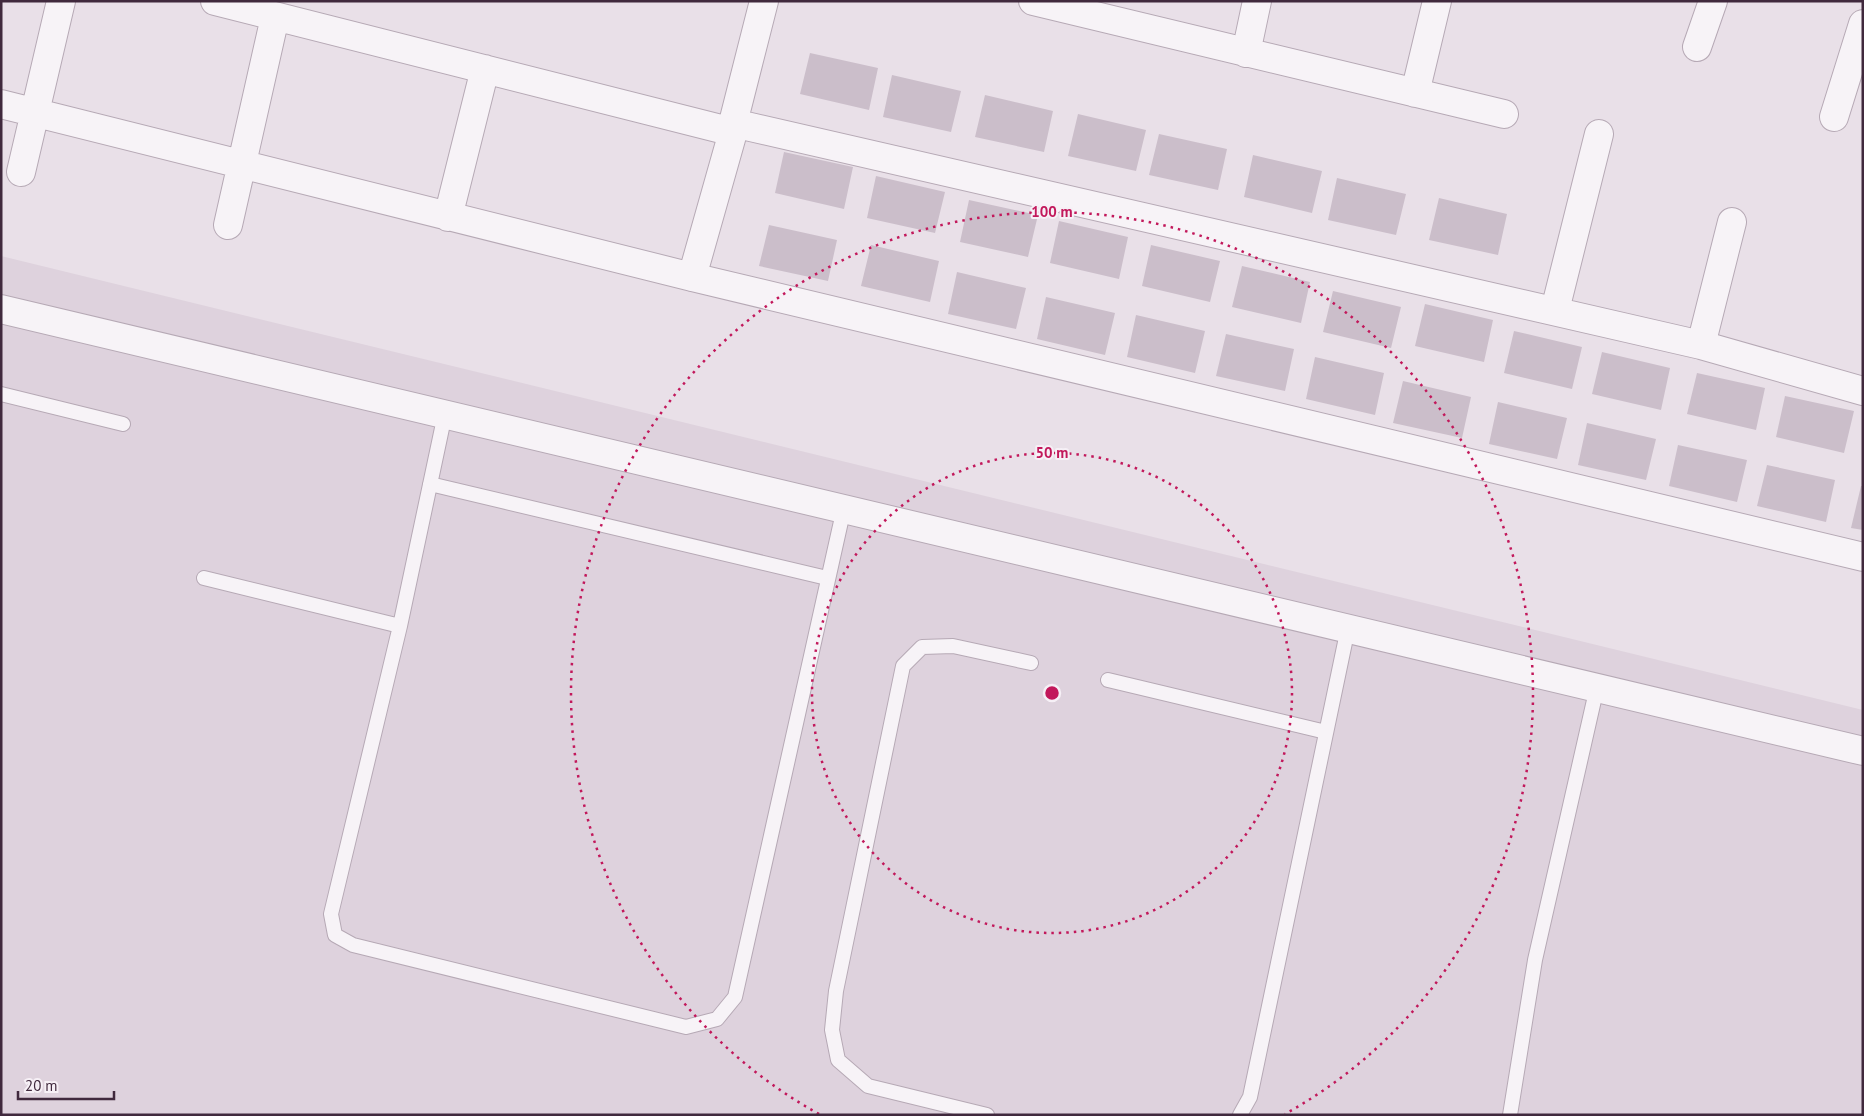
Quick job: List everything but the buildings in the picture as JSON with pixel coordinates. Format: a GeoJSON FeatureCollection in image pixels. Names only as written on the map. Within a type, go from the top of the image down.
{"type":"FeatureCollection","features":[{"type":"Feature","properties":{"kind":"street"},"geometry":{"type":"LineString","coordinates":[[21,172],[61,1]]}},
{"type":"Feature","properties":{"kind":"street"},"geometry":{"type":"LineString","coordinates":[[215,1],[485,69],[733,128],[1555,310],[1861,383]]}},
{"type":"Feature","properties":{"kind":"street"},"geometry":{"type":"LineString","coordinates":[[692,277],[733,128],[764,1]]}},
{"type":"Feature","properties":{"kind":"street"},"geometry":{"type":"LineString","coordinates":[[1033,1],[1072,6],[1246,53],[1504,114]]}},
{"type":"Feature","properties":{"kind":"street"},"geometry":{"type":"LineString","coordinates":[[1246,53],[1257,1]]}},
{"type":"Feature","properties":{"kind":"street"},"geometry":{"type":"LineString","coordinates":[[1415,93],[1436,1]]}},
{"type":"Feature","properties":{"kind":"street"},"geometry":{"type":"LineString","coordinates":[[1697,48],[1713,1]]}},
{"type":"Feature","properties":{"kind":"street"},"geometry":{"type":"LineString","coordinates":[[228,224],[275,17]]}},
{"type":"Feature","properties":{"kind":"street"},"geometry":{"type":"LineString","coordinates":[[1834,117],[1863,24]]}},
{"type":"Feature","properties":{"kind":"street"},"geometry":{"type":"LineString","coordinates":[[448,217],[485,69]]}},
{"type":"Feature","properties":{"kind":"street"},"geometry":{"type":"LineString","coordinates":[[1,104],[692,277],[1863,557]]}},
{"type":"Feature","properties":{"kind":"street"},"geometry":{"type":"LineString","coordinates":[[1555,310],[1599,134]]}},
{"type":"Feature","properties":{"kind":"street"},"geometry":{"type":"LineString","coordinates":[[1701,345],[1732,222]]}},
{"type":"Feature","properties":{"kind":"street"},"geometry":{"type":"LineString","coordinates":[[1,310],[844,508],[1863,751]]}},
{"type":"Feature","properties":{"kind":"lane"},"geometry":{"type":"LineString","coordinates":[[1,394],[122,424]]}},
{"type":"Feature","properties":{"kind":"lane"},"geometry":{"type":"LineString","coordinates":[[444,414],[400,626],[331,914],[335,935],[353,945],[686,1027],[717,1019],[735,996],[844,508]]}},
{"type":"Feature","properties":{"kind":"lane"},"geometry":{"type":"LineString","coordinates":[[430,484],[827,578]]}},
{"type":"Feature","properties":{"kind":"lane"},"geometry":{"type":"LineString","coordinates":[[204,578],[400,626]]}},
{"type":"Feature","properties":{"kind":"lane"},"geometry":{"type":"LineString","coordinates":[[1240,1115],[1250,1096],[1348,628]]}},
{"type":"Feature","properties":{"kind":"lane"},"geometry":{"type":"LineString","coordinates":[[987,1115],[868,1086],[838,1060],[832,1030],[836,991],[903,666],[922,647],[953,646],[1031,663]]}},
{"type":"Feature","properties":{"kind":"lane"},"geometry":{"type":"LineString","coordinates":[[1108,680],[1326,732]]}},
{"type":"Feature","properties":{"kind":"lane"},"geometry":{"type":"LineString","coordinates":[[1510,1115],[1535,960],[1597,687]]}},
{"type":"Feature","properties":{"kind":"shaded area"},"geometry":{"type":"Polygon","coordinates":[[[1,256],[1863,710],[1863,1115],[1,1115],[1,256]]]}}]}
